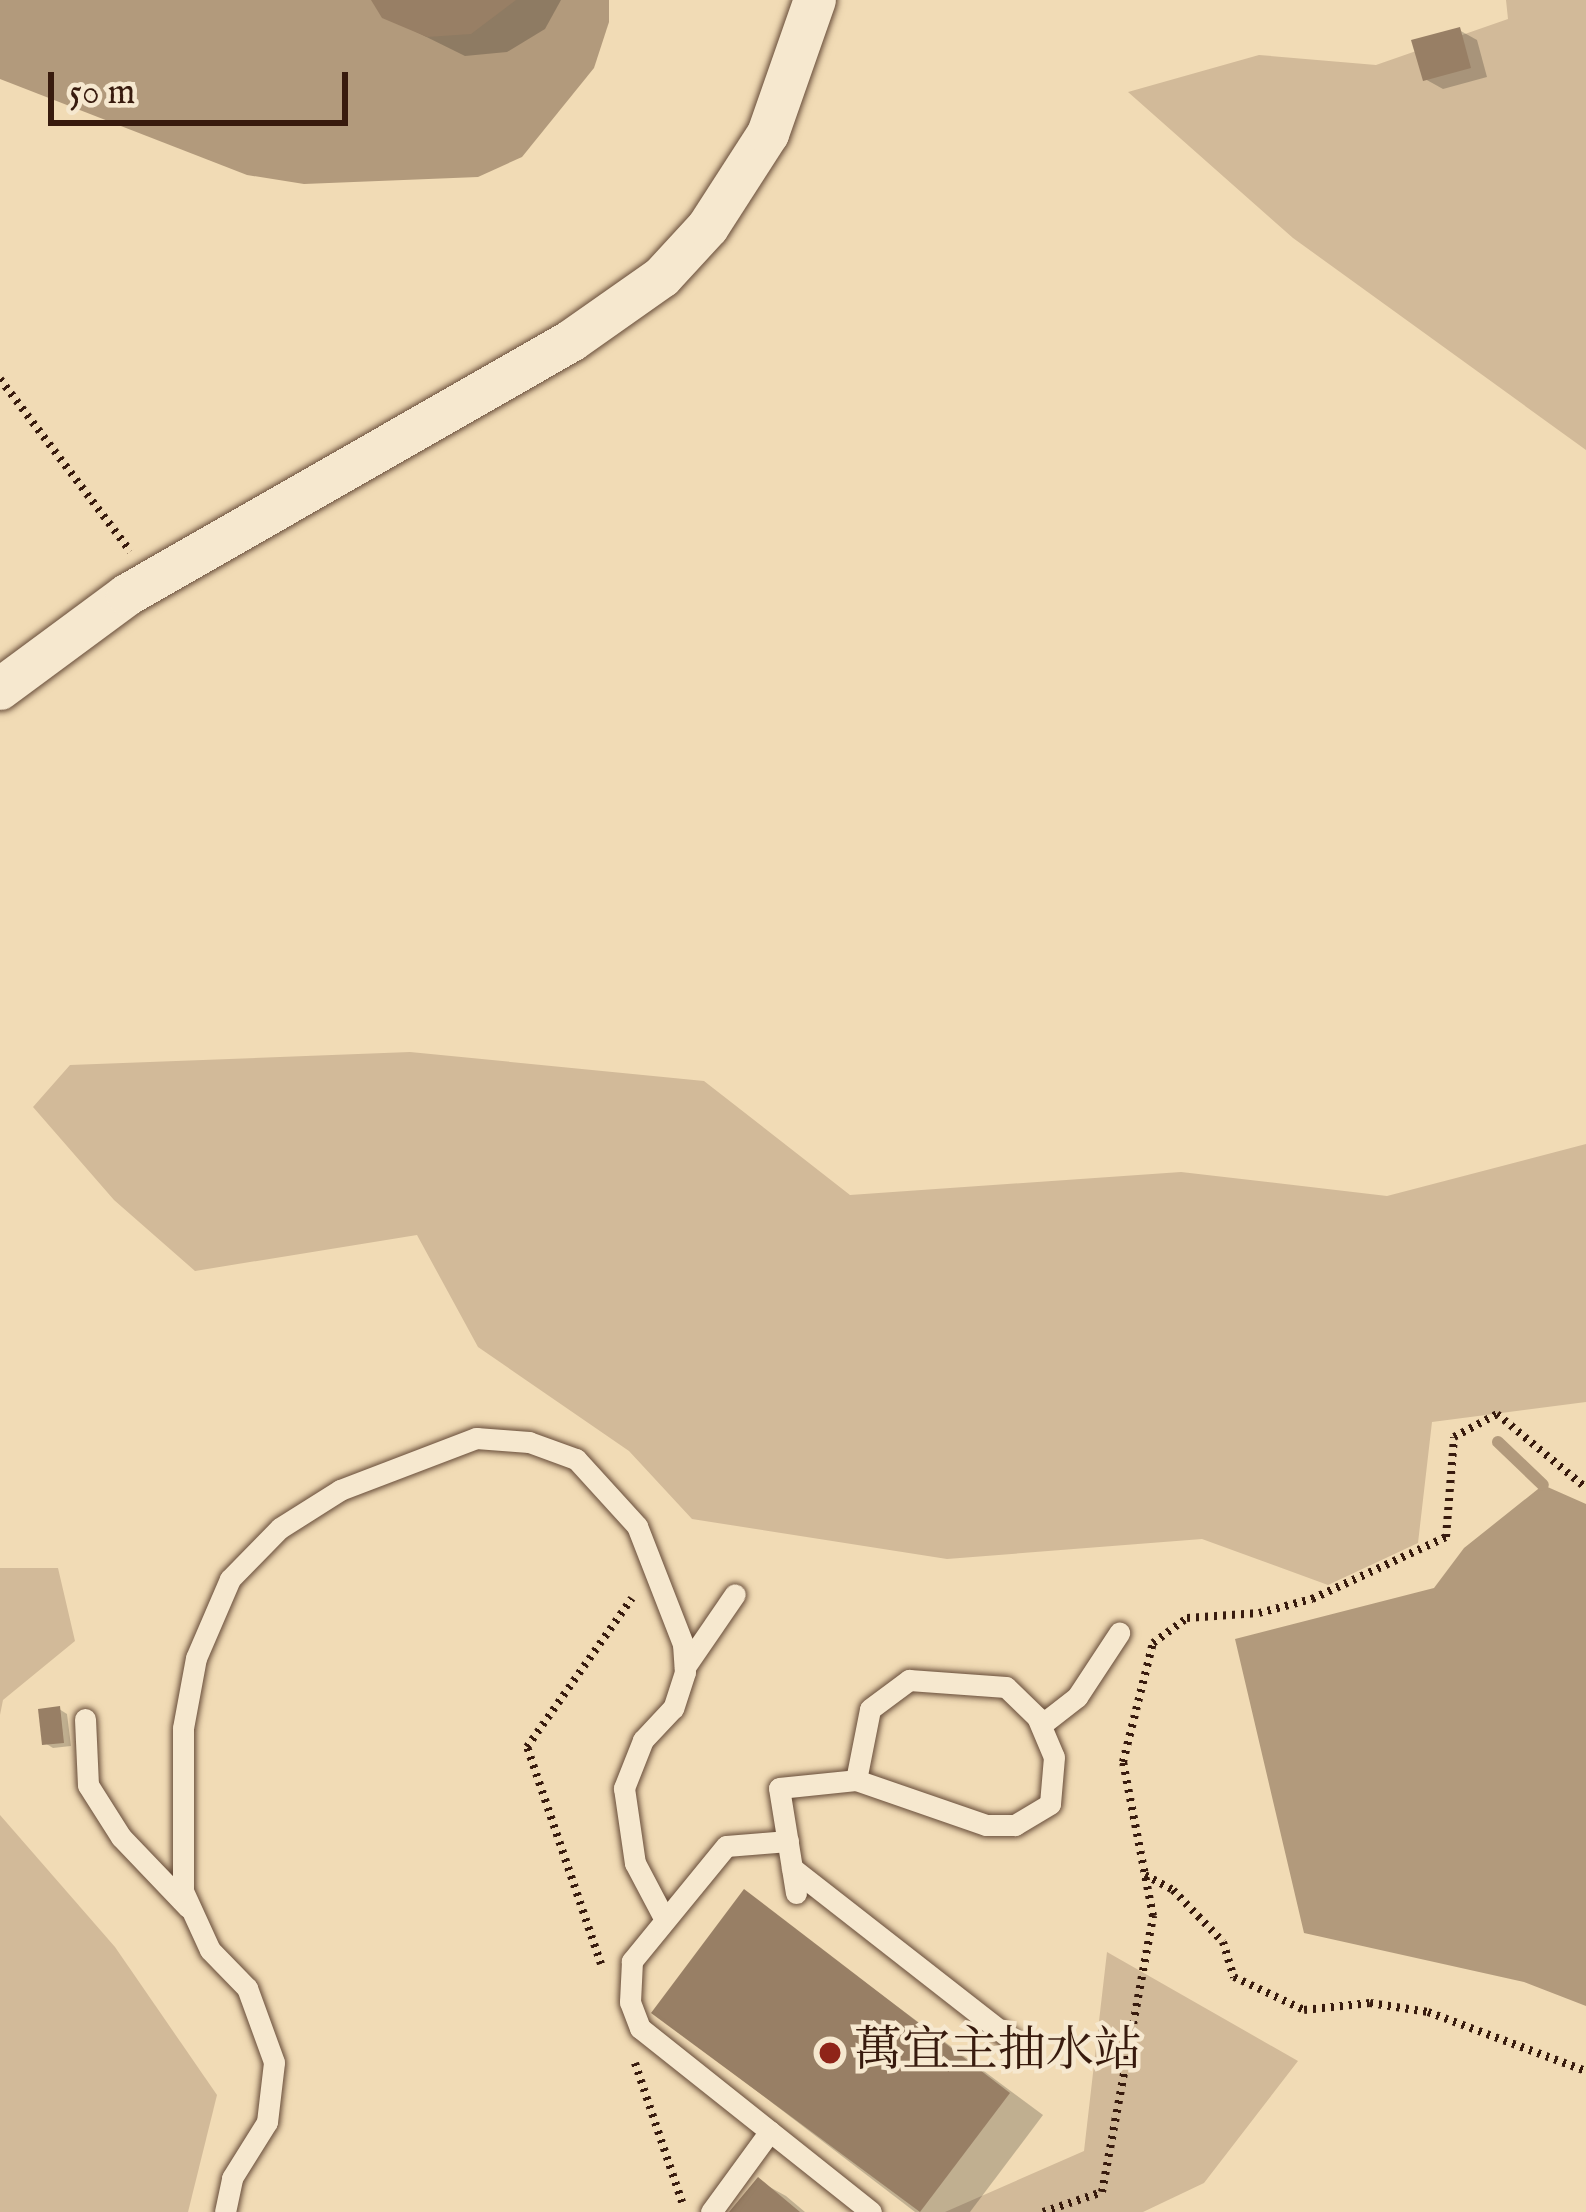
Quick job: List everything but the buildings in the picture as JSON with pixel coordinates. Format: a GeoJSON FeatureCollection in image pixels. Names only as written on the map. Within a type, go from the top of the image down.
{"type":"FeatureCollection","features":[{"type":"Feature","properties":{"kind":"street"},"geometry":{"type":"LineString","coordinates":[[0,689],[152,581],[571,341],[662,277],[708,227],[768,134],[815,0]]}},
{"type":"Feature","properties":{"kind":"lane"},"geometry":{"type":"LineString","coordinates":[[225,2212],[232,2178],[267,2122],[274,2062],[248,1988],[210,1950],[183,1891],[183,1728],[196,1658],[230,1579],[280,1528],[410,1459],[476,1438],[529,1442],[576,1459],[638,1526],[685,1667]]}},
{"type":"Feature","properties":{"kind":"lane"},"geometry":{"type":"LineString","coordinates":[[665,1920],[635,1863],[624,1788],[643,1740],[673,1708],[685,1667],[735,1594]]}},
{"type":"Feature","properties":{"kind":"lane"},"geometry":{"type":"LineString","coordinates":[[1041,1725],[1077,1697],[1119,1633]]}},
{"type":"Feature","properties":{"kind":"lane"},"geometry":{"type":"LineString","coordinates":[[796,1893],[779,1788],[856,1780],[986,1825],[1015,1825],[1050,1804],[1054,1757],[1041,1725],[1006,1688],[909,1680],[870,1709],[856,1780]]}},
{"type":"Feature","properties":{"kind":"lane"},"geometry":{"type":"LineString","coordinates":[[86,1719],[88,1785],[121,1838],[193,1912]]}},
{"type":"Feature","properties":{"kind":"lane"},"geometry":{"type":"LineString","coordinates":[[788,1841],[726,1846],[632,1961],[631,2002],[640,2028],[871,2212]]}},
{"type":"Feature","properties":{"kind":"lane"},"geometry":{"type":"LineString","coordinates":[[793,1868],[1020,2046]]}},
{"type":"Feature","properties":{"kind":"lane"},"geometry":{"type":"LineString","coordinates":[[711,2212],[770,2131]]}},
{"type":"Feature","properties":{"kind":"path"},"geometry":{"type":"LineString","coordinates":[[0,380],[76,470],[152,581]]}},
{"type":"Feature","properties":{"kind":"path"},"geometry":{"type":"LineString","coordinates":[[1043,2212],[1102,2192],[1153,1916],[1123,1762],[1153,1643],[1187,1618],[1259,1613],[1312,1599],[1446,1537],[1454,1437],[1497,1414],[1586,1488]]}},
{"type":"Feature","properties":{"kind":"path"},"geometry":{"type":"LineString","coordinates":[[602,1969],[527,1748],[654,1567]]}},
{"type":"Feature","properties":{"kind":"path"},"geometry":{"type":"LineString","coordinates":[[1145,1875],[1173,1890],[1223,1942],[1234,1977],[1304,2010],[1370,2003],[1428,2012],[1586,2071]]}},
{"type":"Feature","properties":{"kind":"path"},"geometry":{"type":"LineString","coordinates":[[632,2057],[685,2212]]}},
{"type":"Feature","properties":{"kind":"shaded area"},"geometry":{"type":"Polygon","coordinates":[[[0,0],[609,0],[609,22],[594,68],[522,157],[478,177],[304,184],[247,175],[0,79],[0,0]]]}},
{"type":"Feature","properties":{"kind":"shaded area"},"geometry":{"type":"Polygon","coordinates":[[[1506,0],[1586,0],[1586,450],[1293,238],[1128,92],[1259,55],[1376,65],[1508,19],[1506,0]]]}},
{"type":"Feature","properties":{"kind":"shaded area"},"geometry":{"type":"Polygon","coordinates":[[[410,1052],[704,1081],[850,1195],[1181,1172],[1387,1196],[1586,1144],[1586,1402],[1432,1422],[1418,1543],[1328,1585],[1202,1539],[947,1559],[692,1519],[629,1451],[478,1347],[417,1235],[195,1271],[114,1200],[33,1107],[70,1065],[410,1052]]]}},
{"type":"Feature","properties":{"kind":"shaded area"},"geometry":{"type":"Polygon","coordinates":[[[1543,1485],[1586,1504],[1586,2006],[1524,1982],[1304,1933],[1235,1639],[1434,1588],[1464,1548],[1543,1485]]]}},
{"type":"Feature","properties":{"kind":"shaded area"},"geometry":{"type":"Polygon","coordinates":[[[0,1568],[58,1568],[75,1641],[3,1700],[0,1715],[0,1568]]]}},
{"type":"Feature","properties":{"kind":"shaded area"},"geometry":{"type":"Polygon","coordinates":[[[0,1815],[115,1947],[217,2095],[188,2212],[0,2212],[0,1815]]]}},
{"type":"Feature","properties":{"kind":"shaded area"},"geometry":{"type":"Polygon","coordinates":[[[1107,1952],[1298,2061],[1204,2183],[1143,2212],[945,2212],[1084,2151],[1107,1952]]]}},
{"type":"Feature","properties":{"kind":"waterway"},"geometry":{"type":"LineString","coordinates":[[1498,1442],[1543,1485]]}},
{"type":"Feature","properties":{"kind":"place","name":"萬宜主抽水站"},"geometry":{"type":"Point","coordinates":[830,2053]}}]}
